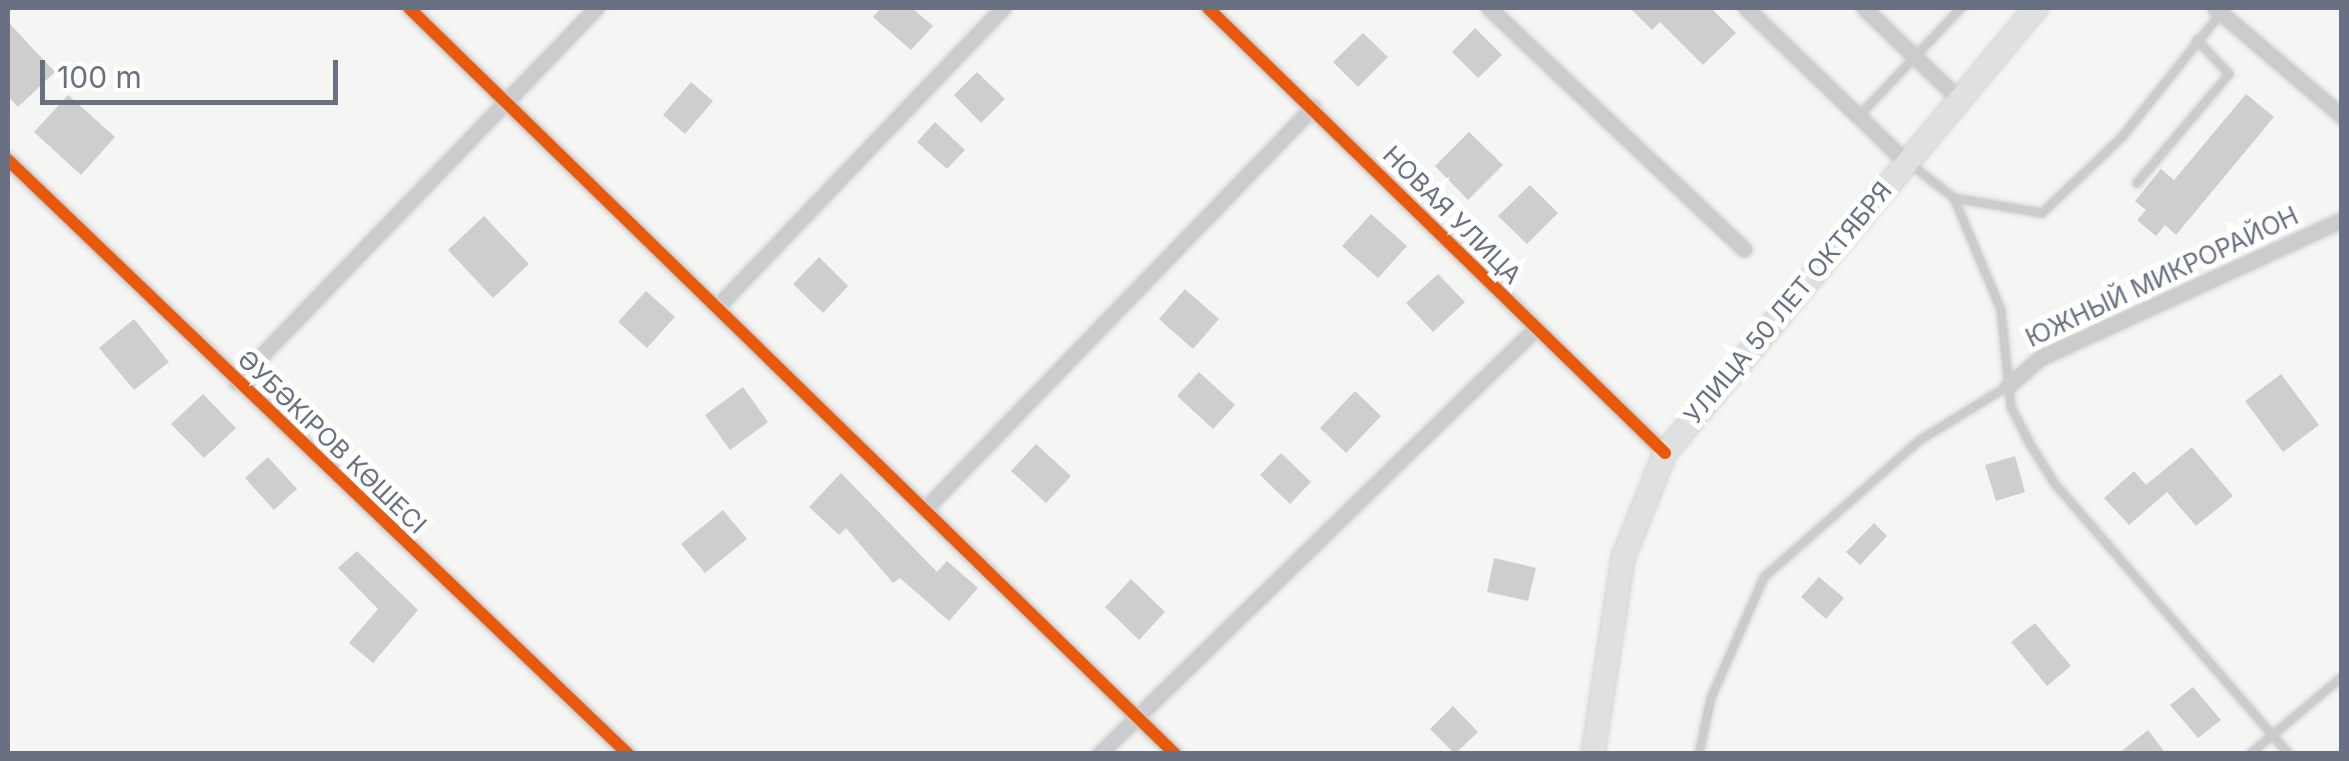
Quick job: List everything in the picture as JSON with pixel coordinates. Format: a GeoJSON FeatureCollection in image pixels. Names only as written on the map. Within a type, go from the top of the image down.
{"type":"FeatureCollection","features":[{"type":"Feature","properties":{"kind":"main road","name":"УЛИЦА 50 ЛЕТ ОКТЯБРЯ"},"geometry":{"type":"LineString","coordinates":[[1593,754],[1624,558],[1666,452],[2036,8]]}},
{"type":"Feature","properties":{"kind":"street"},"geometry":{"type":"LineString","coordinates":[[409,8],[1174,754]]}},
{"type":"Feature","properties":{"kind":"street"},"geometry":{"type":"LineString","coordinates":[[236,382],[596,8]]}},
{"type":"Feature","properties":{"kind":"street"},"geometry":{"type":"LineString","coordinates":[[717,307],[1003,8]]}},
{"type":"Feature","properties":{"kind":"street","name":"НОВАЯ УЛИЦА"},"geometry":{"type":"LineString","coordinates":[[1208,8],[1666,452]]}},
{"type":"Feature","properties":{"kind":"street"},"geometry":{"type":"LineString","coordinates":[[1489,8],[1744,249]]}},
{"type":"Feature","properties":{"kind":"street"},"geometry":{"type":"LineString","coordinates":[[1746,8],[1905,161]]}},
{"type":"Feature","properties":{"kind":"street"},"geometry":{"type":"LineString","coordinates":[[1864,8],[1959,98]]}},
{"type":"Feature","properties":{"kind":"street"},"geometry":{"type":"LineString","coordinates":[[2218,10],[2342,116]]}},
{"type":"Feature","properties":{"kind":"street"},"geometry":{"type":"LineString","coordinates":[[924,510],[1313,107]]}},
{"type":"Feature","properties":{"kind":"street","name":"ӘУБӘКІРОВ КӨШЕСІ"},"geometry":{"type":"LineString","coordinates":[[8,160],[628,754]]}},
{"type":"Feature","properties":{"kind":"street","name":"ЮЖНЫЙ МИКРОРАЙОН"},"geometry":{"type":"LineString","coordinates":[[2008,386],[2040,358],[2342,220]]}},
{"type":"Feature","properties":{"kind":"street"},"geometry":{"type":"LineString","coordinates":[[1099,754],[1535,329]]}},
{"type":"Feature","properties":{"kind":"lane"},"geometry":{"type":"LineString","coordinates":[[1859,116],[1961,8]]}},
{"type":"Feature","properties":{"kind":"lane"},"geometry":{"type":"LineString","coordinates":[[1905,161],[1954,198],[2042,213],[2122,137],[2218,10]]}},
{"type":"Feature","properties":{"kind":"lane"},"geometry":{"type":"LineString","coordinates":[[2136,184],[2229,74],[2197,40]]}},
{"type":"Feature","properties":{"kind":"lane"},"geometry":{"type":"LineString","coordinates":[[1954,198],[2000,310],[2008,386],[2055,484],[2289,754]]}},
{"type":"Feature","properties":{"kind":"lane"},"geometry":{"type":"LineString","coordinates":[[1700,754],[1717,682],[1764,577],[1920,440],[2008,386]]}},
{"type":"Feature","properties":{"kind":"lane"},"geometry":{"type":"LineString","coordinates":[[2250,754],[2342,678]]}},
{"type":"Feature","properties":{"kind":"building"},"geometry":{"type":"Polygon","coordinates":[[[881,8],[912,8],[933,26],[911,50],[873,17],[881,8]]]}},
{"type":"Feature","properties":{"kind":"building"},"geometry":{"type":"Polygon","coordinates":[[[1630,8],[1711,8],[1736,33],[1703,65],[1660,22],[1652,30],[1630,8]]]}},
{"type":"Feature","properties":{"kind":"building"},"geometry":{"type":"Polygon","coordinates":[[[8,22],[55,72],[18,107],[8,96],[8,22]]]}},
{"type":"Feature","properties":{"kind":"building"},"geometry":{"type":"Polygon","coordinates":[[[1475,28],[1502,55],[1478,78],[1452,52],[1475,28]]]}},
{"type":"Feature","properties":{"kind":"building"},"geometry":{"type":"Polygon","coordinates":[[[1363,33],[1388,57],[1358,87],[1333,62],[1363,33]]]}},
{"type":"Feature","properties":{"kind":"building"},"geometry":{"type":"Polygon","coordinates":[[[977,72],[1005,99],[981,123],[954,95],[977,72]]]}},
{"type":"Feature","properties":{"kind":"building"},"geometry":{"type":"Polygon","coordinates":[[[691,82],[713,101],[685,134],[663,115],[691,82]]]}},
{"type":"Feature","properties":{"kind":"building"},"geometry":{"type":"Polygon","coordinates":[[[2246,94],[2274,117],[2176,235],[2165,225],[2156,236],[2137,220],[2146,210],[2135,201],[2161,169],[2174,180],[2246,94]]]}},
{"type":"Feature","properties":{"kind":"building"},"geometry":{"type":"Polygon","coordinates":[[[68,95],[115,137],[81,175],[34,132],[68,95]]]}},
{"type":"Feature","properties":{"kind":"building"},"geometry":{"type":"Polygon","coordinates":[[[935,122],[965,150],[947,169],[917,142],[935,122]]]}},
{"type":"Feature","properties":{"kind":"building"},"geometry":{"type":"Polygon","coordinates":[[[1469,132],[1503,165],[1468,200],[1435,166],[1469,132]]]}},
{"type":"Feature","properties":{"kind":"building"},"geometry":{"type":"Polygon","coordinates":[[[1530,185],[1558,213],[1527,244],[1498,216],[1530,185]]]}},
{"type":"Feature","properties":{"kind":"building"},"geometry":{"type":"Polygon","coordinates":[[[1371,214],[1407,246],[1378,278],[1342,246],[1371,214]]]}},
{"type":"Feature","properties":{"kind":"building"},"geometry":{"type":"Polygon","coordinates":[[[484,216],[529,264],[493,298],[448,250],[484,216]]]}},
{"type":"Feature","properties":{"kind":"building"},"geometry":{"type":"Polygon","coordinates":[[[819,257],[848,286],[823,313],[793,284],[819,257]]]}},
{"type":"Feature","properties":{"kind":"building"},"geometry":{"type":"Polygon","coordinates":[[[1438,274],[1465,302],[1433,332],[1406,303],[1438,274]]]}},
{"type":"Feature","properties":{"kind":"building"},"geometry":{"type":"Polygon","coordinates":[[[1185,289],[1219,319],[1193,349],[1159,319],[1185,289]]]}},
{"type":"Feature","properties":{"kind":"building"},"geometry":{"type":"Polygon","coordinates":[[[646,291],[675,317],[647,348],[618,322],[646,291]]]}},
{"type":"Feature","properties":{"kind":"building"},"geometry":{"type":"Polygon","coordinates":[[[134,319],[169,362],[134,390],[99,348],[134,319]]]}},
{"type":"Feature","properties":{"kind":"building"},"geometry":{"type":"Polygon","coordinates":[[[1199,372],[1235,405],[1213,429],[1177,396],[1199,372]]]}},
{"type":"Feature","properties":{"kind":"building"},"geometry":{"type":"Polygon","coordinates":[[[2281,374],[2319,425],[2283,452],[2245,401],[2281,374]]]}},
{"type":"Feature","properties":{"kind":"building"},"geometry":{"type":"Polygon","coordinates":[[[743,387],[768,422],[730,450],[705,415],[743,387]]]}},
{"type":"Feature","properties":{"kind":"building"},"geometry":{"type":"Polygon","coordinates":[[[1355,391],[1381,416],[1346,453],[1320,428],[1355,391]]]}},
{"type":"Feature","properties":{"kind":"building"},"geometry":{"type":"Polygon","coordinates":[[[203,394],[236,428],[204,458],[171,424],[203,394]]]}},
{"type":"Feature","properties":{"kind":"building"},"geometry":{"type":"Polygon","coordinates":[[[1036,444],[1071,476],[1046,503],[1011,471],[1036,444]]]}},
{"type":"Feature","properties":{"kind":"building"},"geometry":{"type":"Polygon","coordinates":[[[2192,447],[2233,496],[2196,526],[2167,492],[2129,525],[2104,498],[2134,471],[2146,485],[2192,447]]]}},
{"type":"Feature","properties":{"kind":"building"},"geometry":{"type":"Polygon","coordinates":[[[1281,453],[1311,482],[1290,504],[1260,475],[1281,453]]]}},
{"type":"Feature","properties":{"kind":"building"},"geometry":{"type":"Polygon","coordinates":[[[2015,456],[2025,492],[1996,501],[1985,465],[2015,456]]]}},
{"type":"Feature","properties":{"kind":"building"},"geometry":{"type":"Polygon","coordinates":[[[268,457],[297,489],[274,510],[245,478],[268,457]]]}},
{"type":"Feature","properties":{"kind":"building"},"geometry":{"type":"Polygon","coordinates":[[[841,473],[937,572],[947,561],[978,588],[949,621],[900,578],[893,583],[846,528],[839,535],[809,507],[841,473]]]}},
{"type":"Feature","properties":{"kind":"building"},"geometry":{"type":"Polygon","coordinates":[[[723,510],[747,539],[705,573],[681,544],[723,510]]]}},
{"type":"Feature","properties":{"kind":"building"},"geometry":{"type":"Polygon","coordinates":[[[1874,523],[1887,536],[1860,565],[1846,552],[1874,523]]]}},
{"type":"Feature","properties":{"kind":"building"},"geometry":{"type":"Polygon","coordinates":[[[357,551],[418,610],[373,663],[349,643],[378,609],[338,568],[357,551]]]}},
{"type":"Feature","properties":{"kind":"building"},"geometry":{"type":"Polygon","coordinates":[[[1494,558],[1536,568],[1528,601],[1487,592],[1494,558]]]}},
{"type":"Feature","properties":{"kind":"building"},"geometry":{"type":"Polygon","coordinates":[[[1819,577],[1844,598],[1826,619],[1801,597],[1819,577]]]}},
{"type":"Feature","properties":{"kind":"building"},"geometry":{"type":"Polygon","coordinates":[[[1131,579],[1165,612],[1139,640],[1105,607],[1131,579]]]}},
{"type":"Feature","properties":{"kind":"building"},"geometry":{"type":"Polygon","coordinates":[[[2035,623],[2071,666],[2047,686],[2011,642],[2035,623]]]}},
{"type":"Feature","properties":{"kind":"building"},"geometry":{"type":"Polygon","coordinates":[[[2193,687],[2221,720],[2198,738],[2170,705],[2193,687]]]}},
{"type":"Feature","properties":{"kind":"building"},"geometry":{"type":"Polygon","coordinates":[[[1453,706],[1478,732],[1455,754],[1430,729],[1453,706]]]}},
{"type":"Feature","properties":{"kind":"building"},"geometry":{"type":"Polygon","coordinates":[[[2148,730],[2166,754],[2118,754],[2148,730]]]}},
{"type":"Feature","properties":{"kind":"cycle path"},"geometry":{"type":"LineString","coordinates":[[409,8],[1175,754]]}},
{"type":"Feature","properties":{"kind":"cycle path"},"geometry":{"type":"LineString","coordinates":[[1208,8],[1665,453]]}},
{"type":"Feature","properties":{"kind":"cycle path"},"geometry":{"type":"LineString","coordinates":[[8,160],[628,754]]}}]}
